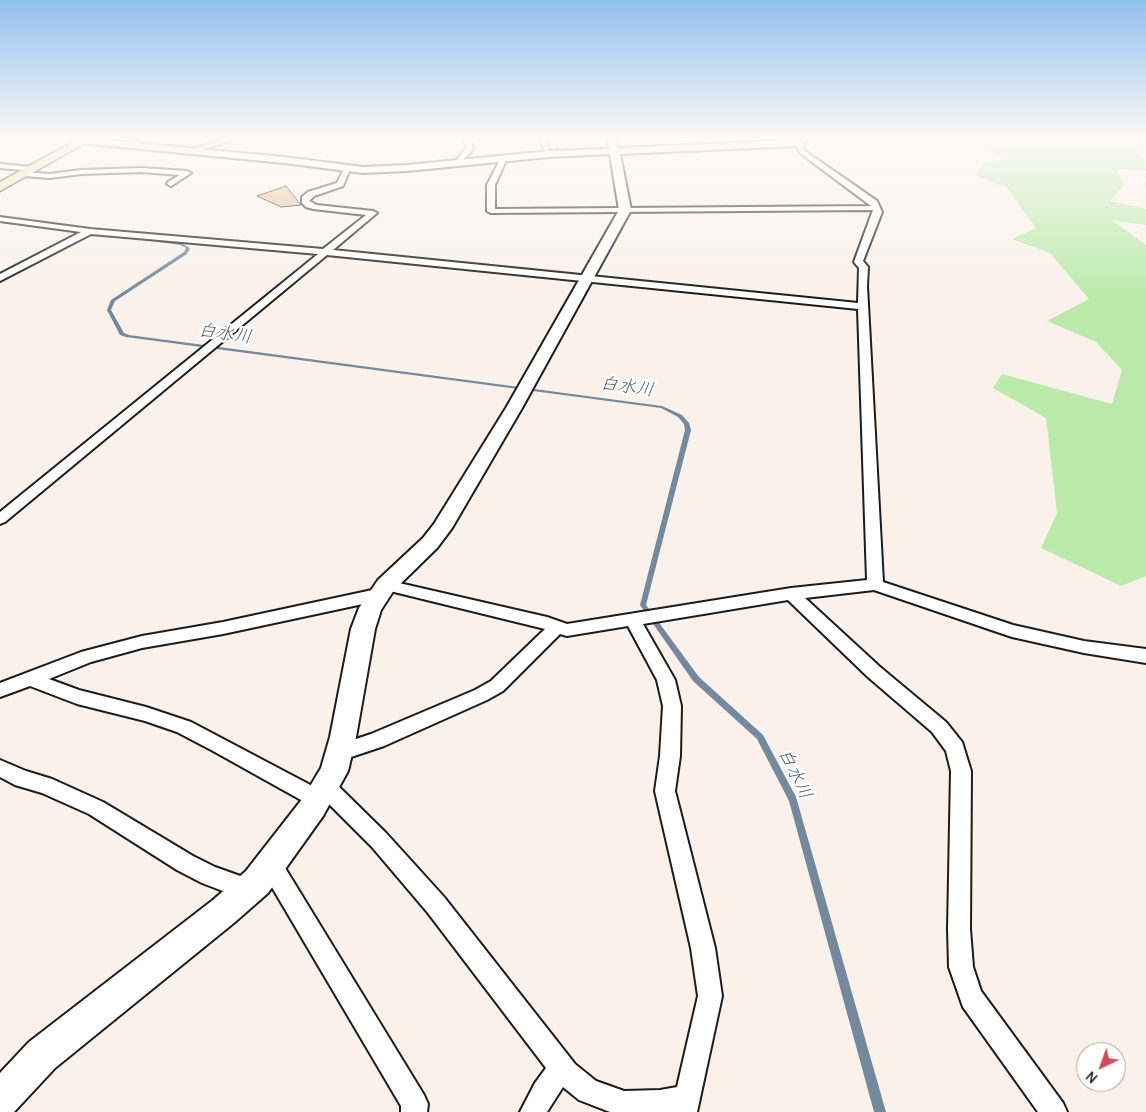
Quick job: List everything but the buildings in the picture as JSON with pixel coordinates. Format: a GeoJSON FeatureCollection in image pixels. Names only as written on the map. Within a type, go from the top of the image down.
{"type":"FeatureCollection","features":[{"type":"Feature","properties":{"kind":"street"},"geometry":{"type":"LineString","coordinates":[[0,519],[373,213],[316,207],[309,205],[305,201],[306,197],[323,190]]}},
{"type":"Feature","properties":{"kind":"street"},"geometry":{"type":"LineString","coordinates":[[490,190],[491,211],[877,208]]}},
{"type":"Feature","properties":{"kind":"street"},"geometry":{"type":"LineString","coordinates":[[0,1100],[42,1055],[249,890],[271,865],[321,792],[334,771],[339,753],[362,628],[370,608],[382,590],[430,543],[442,528],[514,408],[625,210],[622,190]]}},
{"type":"Feature","properties":{"kind":"street"},"geometry":{"type":"LineString","coordinates":[[857,190],[874,202],[878,212],[858,262],[864,267],[862,286],[875,585]]}},
{"type":"Feature","properties":{"kind":"street"},"geometry":{"type":"LineString","coordinates":[[0,219],[90,231],[326,252],[864,307]]}},
{"type":"Feature","properties":{"kind":"street"},"geometry":{"type":"LineString","coordinates":[[0,278],[90,231]]}},
{"type":"Feature","properties":{"kind":"street"},"geometry":{"type":"LineString","coordinates":[[0,690],[87,657],[142,642],[232,626],[382,590],[566,630],[791,594],[875,585],[1012,631],[1084,647],[1146,656]]}},
{"type":"Feature","properties":{"kind":"street"},"geometry":{"type":"LineString","coordinates":[[791,594],[874,672],[939,727],[955,748],[962,771],[959,929],[961,967],[972,998],[1054,1112]]}},
{"type":"Feature","properties":{"kind":"street"},"geometry":{"type":"LineString","coordinates":[[28,678],[77,698],[146,714],[184,727],[321,792],[378,840],[436,905],[562,1068],[588,1091],[624,1104],[660,1103],[686,1105],[710,996],[703,948],[665,791],[670,756],[672,706],[666,680],[632,619]]}},
{"type":"Feature","properties":{"kind":"street"},"geometry":{"type":"LineString","coordinates":[[339,753],[378,740],[481,695],[497,686],[557,627]]}},
{"type":"Feature","properties":{"kind":"street"},"geometry":{"type":"LineString","coordinates":[[0,768],[22,778],[45,785],[96,808],[185,864],[210,876],[249,890]]}},
{"type":"Feature","properties":{"kind":"street"},"geometry":{"type":"LineString","coordinates":[[271,865],[415,1104],[414,1112]]}},
{"type":"Feature","properties":{"kind":"street"},"geometry":{"type":"LineString","coordinates":[[533,1112],[544,1092],[562,1068]]}},
{"type":"Feature","properties":{"kind":"green space"},"geometry":{"type":"Polygon","coordinates":[[[1008,190],[1120,190],[1110,201],[1146,209],[1146,225],[1112,220],[1146,245],[1146,576],[1121,586],[1041,548],[1057,513],[1046,418],[993,388],[1002,374],[1112,404],[1122,370],[1096,342],[1047,321],[1089,299],[1050,253],[1012,239],[1036,228],[1008,190]]]}},
{"type":"Feature","properties":{"kind":"waterway","name":"白水川"},"geometry":{"type":"LineString","coordinates":[[0,222],[65,230]]}},
{"type":"Feature","properties":{"kind":"waterway","name":"白水川"},"geometry":{"type":"LineString","coordinates":[[120,236],[181,244],[188,248],[186,253],[113,300],[109,310],[122,334],[128,336],[662,407],[680,416],[687,424],[688,430],[643,605],[696,679],[760,737],[793,800],[880,1112]]}}]}
